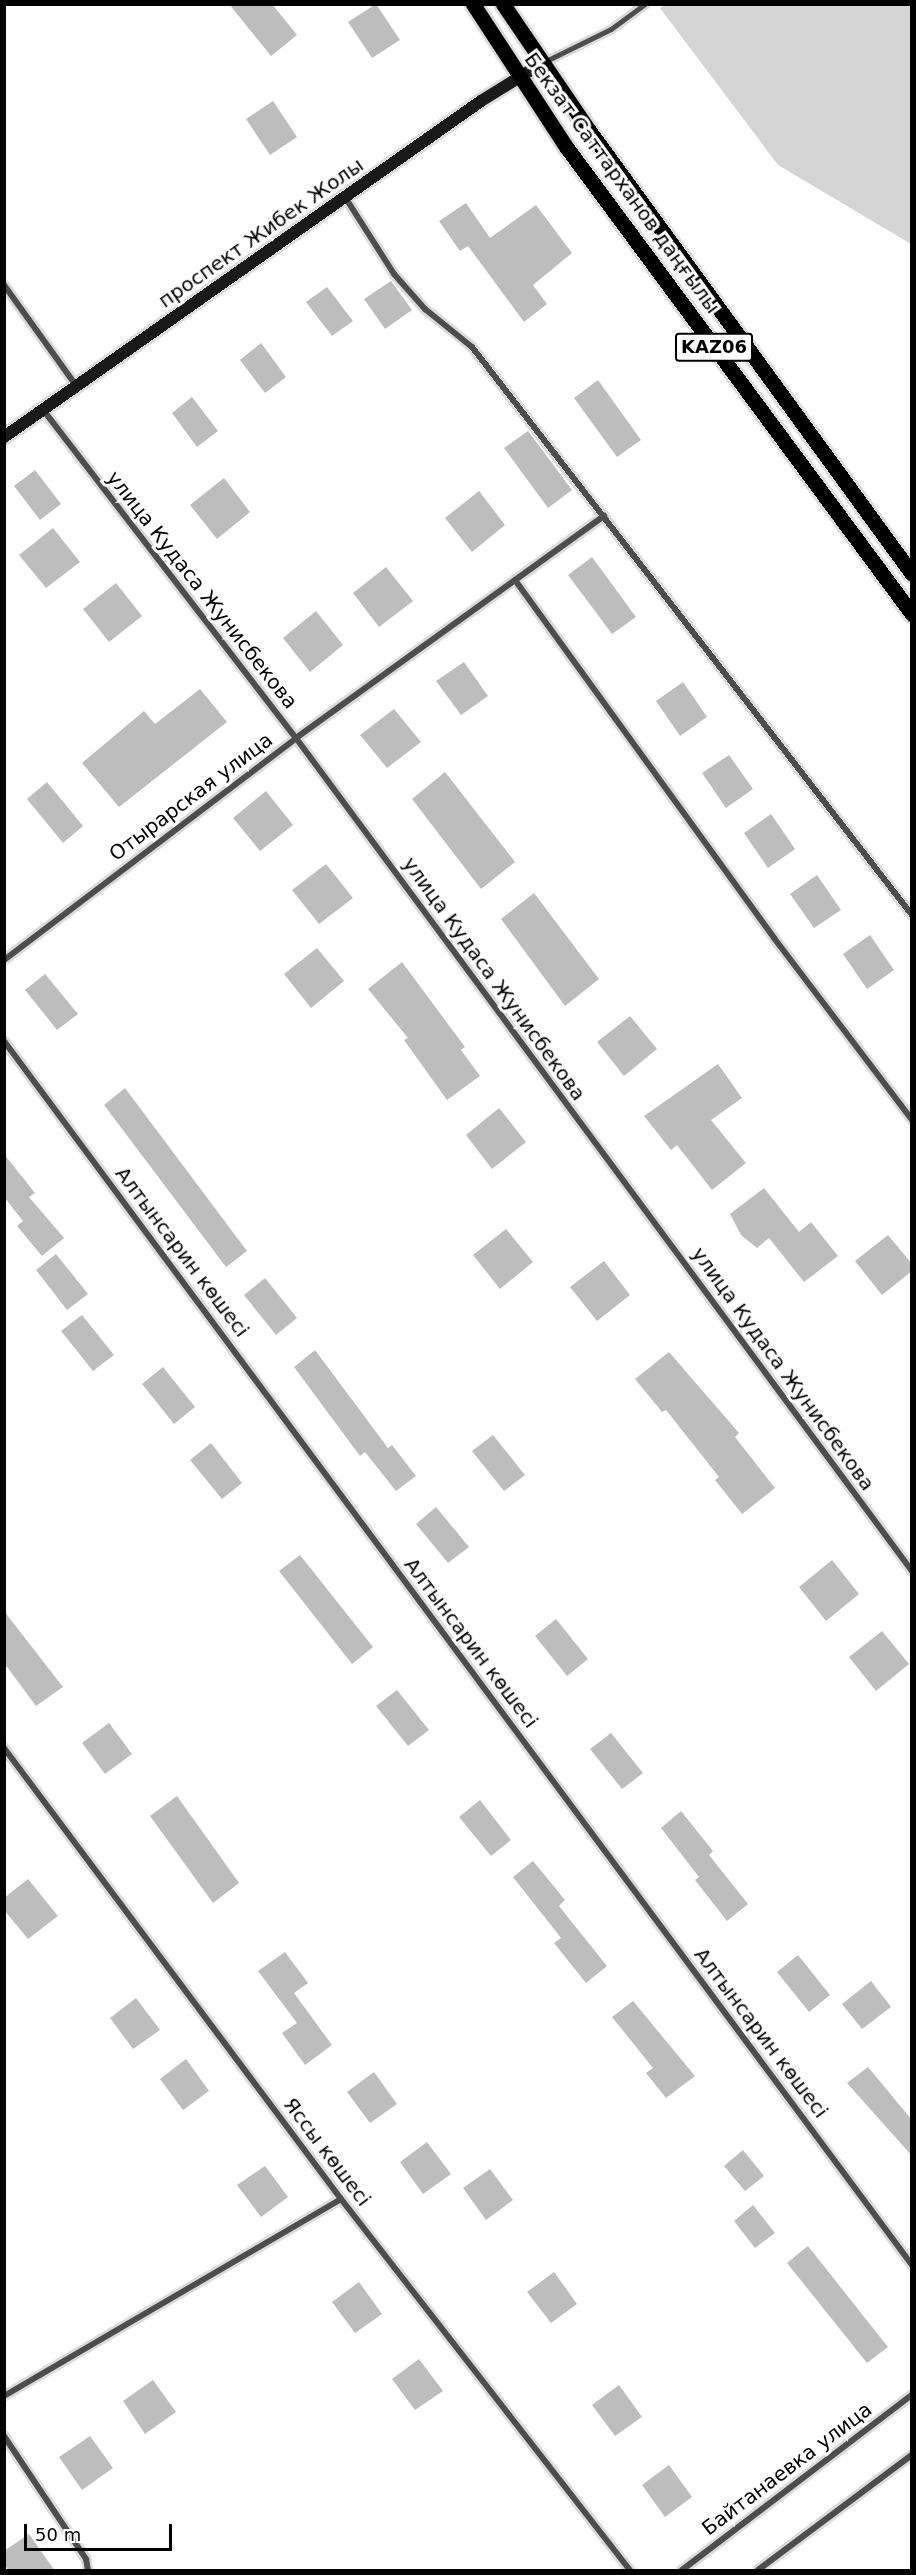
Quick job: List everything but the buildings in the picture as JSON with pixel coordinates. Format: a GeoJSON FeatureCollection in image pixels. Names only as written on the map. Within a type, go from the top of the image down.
{"type":"FeatureCollection","features":[{"type":"Feature","properties":{"kind":"main road","name":"Бекзат Саттарханов даңғылы"},"geometry":{"type":"LineString","coordinates":[[473,4],[519,77],[912,614]]}},
{"type":"Feature","properties":{"kind":"main road","name":"Бекзат Саттарханов даңғылы"},"geometry":{"type":"LineString","coordinates":[[503,4],[541,64],[912,574]]}},
{"type":"Feature","properties":{"kind":"main road","name":"проспект Жибек Жолы"},"geometry":{"type":"LineString","coordinates":[[4,437],[77,388],[345,197],[541,64]]}},
{"type":"Feature","properties":{"kind":"street"},"geometry":{"type":"LineString","coordinates":[[345,197],[394,274],[425,309],[472,347],[912,915]]}},
{"type":"Feature","properties":{"kind":"street"},"geometry":{"type":"LineString","coordinates":[[4,285],[77,388]]}},
{"type":"Feature","properties":{"kind":"street","name":"улица Кудаса Жунисбекова"},"geometry":{"type":"LineString","coordinates":[[44,411],[296,738],[912,1571]]}},
{"type":"Feature","properties":{"kind":"street","name":"Отырарская улица"},"geometry":{"type":"LineString","coordinates":[[4,960],[296,738],[604,516]]}},
{"type":"Feature","properties":{"kind":"street"},"geometry":{"type":"LineString","coordinates":[[515,580],[774,938],[912,1120]]}},
{"type":"Feature","properties":{"kind":"street","name":"Алтынсарин көшесі"},"geometry":{"type":"LineString","coordinates":[[4,1041],[912,2265]]}},
{"type":"Feature","properties":{"kind":"street","name":"Яссы көшесі"},"geometry":{"type":"LineString","coordinates":[[4,1748],[341,2199],[630,2571]]}},
{"type":"Feature","properties":{"kind":"street"},"geometry":{"type":"LineString","coordinates":[[4,2396],[341,2199]]}},
{"type":"Feature","properties":{"kind":"street","name":"Байтанаевка улица"},"geometry":{"type":"LineString","coordinates":[[682,2571],[912,2395]]}},
{"type":"Feature","properties":{"kind":"street"},"geometry":{"type":"LineString","coordinates":[[4,2436],[86,2559],[88,2571]]}},
{"type":"Feature","properties":{"kind":"street"},"geometry":{"type":"LineString","coordinates":[[758,2571],[912,2456]]}},
{"type":"Feature","properties":{"kind":"lane"},"geometry":{"type":"LineString","coordinates":[[541,64],[611,29],[645,4]]}},
{"type":"Feature","properties":{"kind":"shaded area"},"geometry":{"type":"Polygon","coordinates":[[[665,5],[911,5],[911,244],[778,165],[660,8],[665,5]]]}}]}
